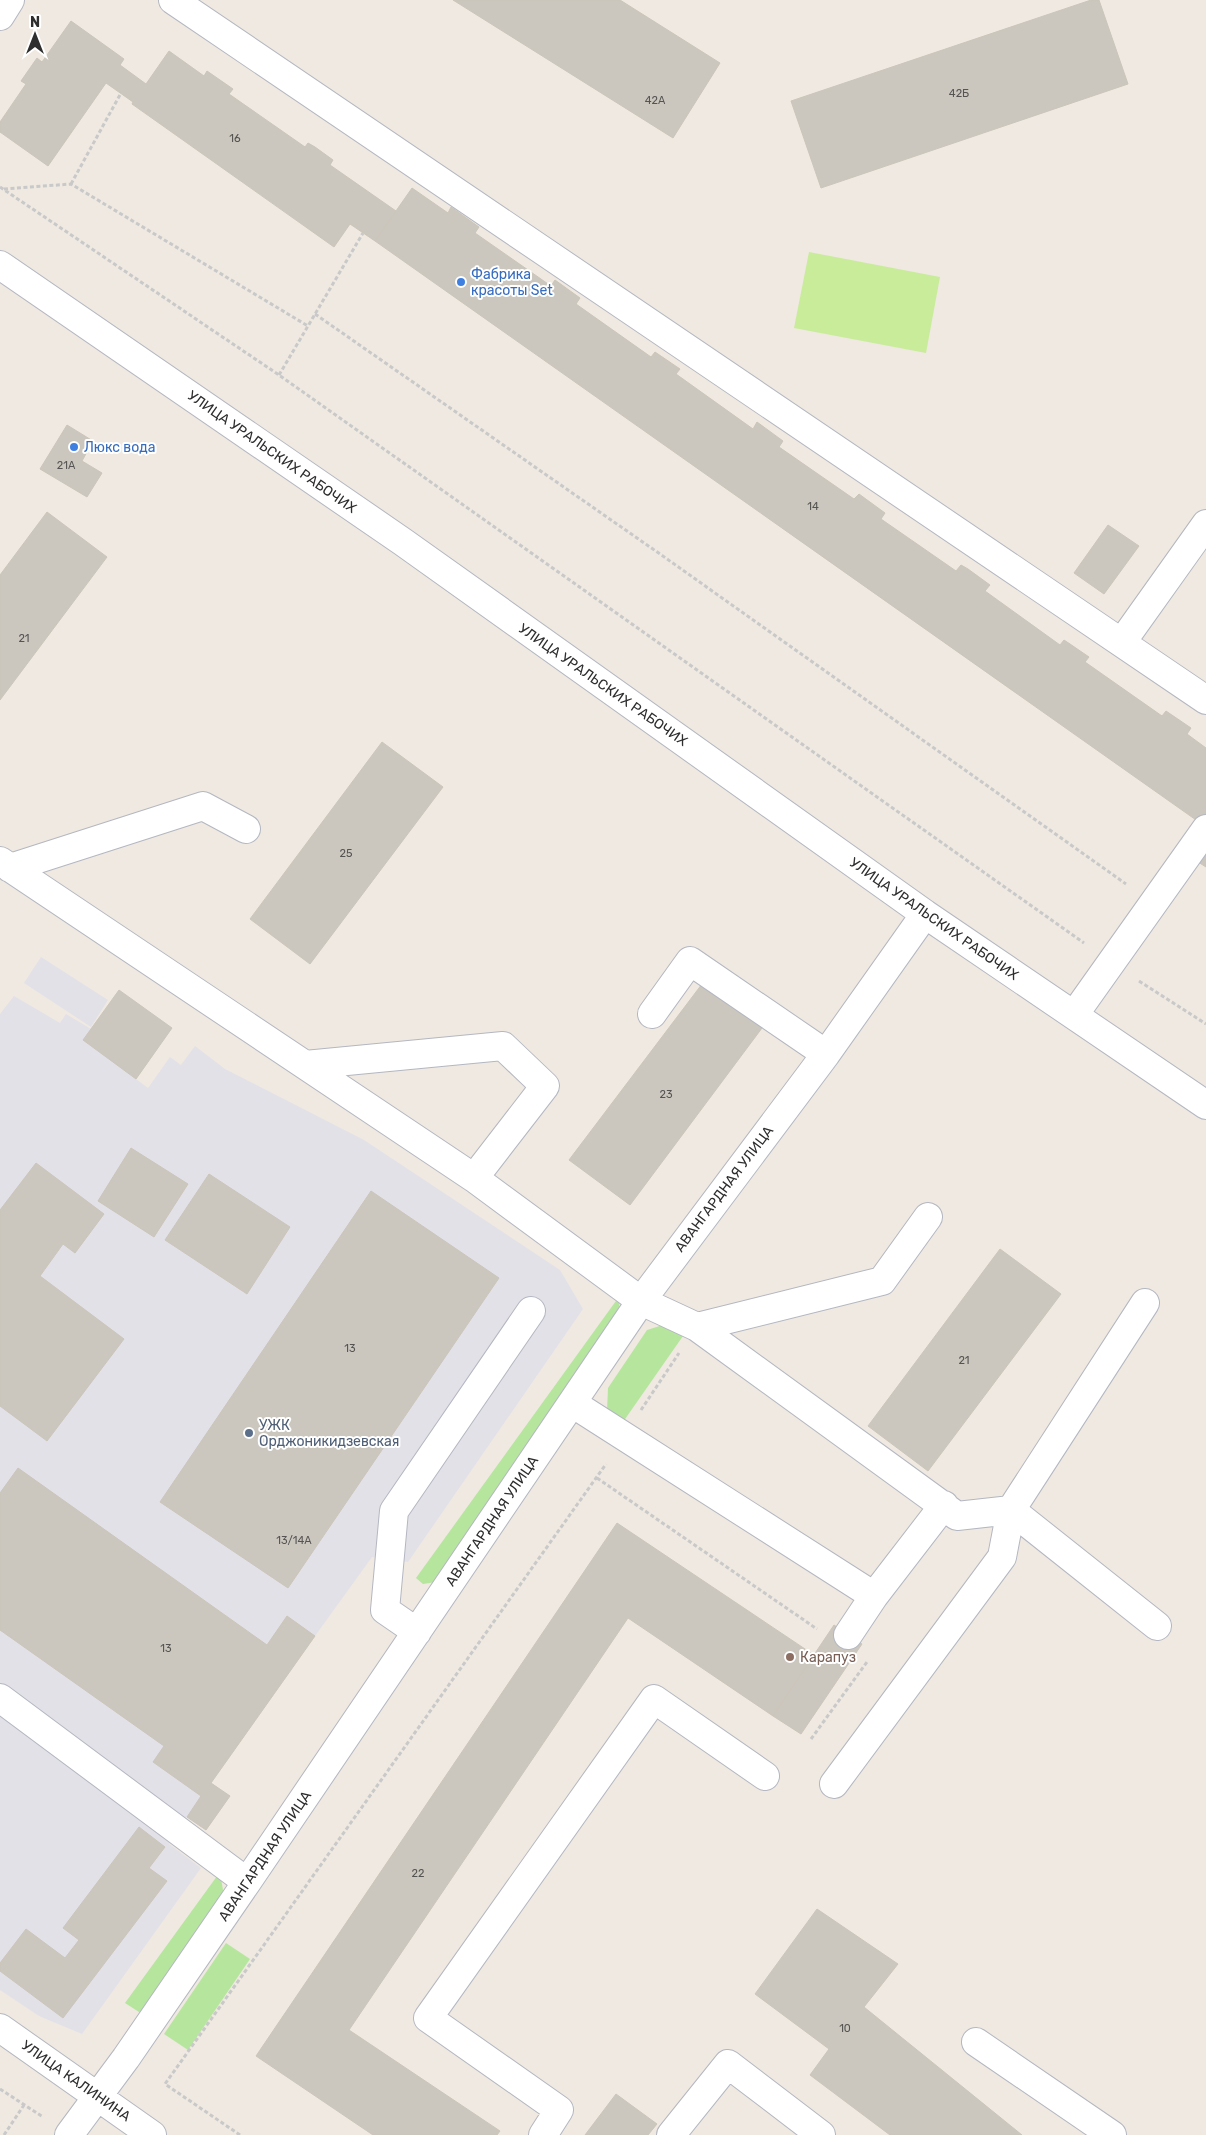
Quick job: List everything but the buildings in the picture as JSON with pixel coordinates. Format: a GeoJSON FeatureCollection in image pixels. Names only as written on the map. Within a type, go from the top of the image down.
{"type":"FeatureCollection","features":[{"type":"Feature","properties":{"kind":"street"},"geometry":{"type":"LineString","coordinates":[[0,16],[10,0]]}},
{"type":"Feature","properties":{"kind":"street"},"geometry":{"type":"LineString","coordinates":[[173,0],[1206,700]]}},
{"type":"Feature","properties":{"kind":"street","name":"УЛИЦА УРАЛЬСКИХ РАБОЧИХ"},"geometry":{"type":"LineString","coordinates":[[0,265],[403,542],[925,914],[1206,1106]]}},
{"type":"Feature","properties":{"kind":"street"},"geometry":{"type":"LineString","coordinates":[[1122,642],[1206,524]]}},
{"type":"Feature","properties":{"kind":"street"},"geometry":{"type":"LineString","coordinates":[[5,865],[203,806],[246,829]]}},
{"type":"Feature","properties":{"kind":"street"},"geometry":{"type":"LineString","coordinates":[[1074,1015],[1206,829]]}},
{"type":"Feature","properties":{"kind":"street"},"geometry":{"type":"LineString","coordinates":[[5,865],[474,1178],[690,1336],[944,1505],[957,1516],[1012,1510],[1157,1626]]}},
{"type":"Feature","properties":{"kind":"street","name":"АВАНГАРДНАЯ УЛИЦА"},"geometry":{"type":"LineString","coordinates":[[69,2134],[247,1882],[641,1301],[826,1054],[925,914]]}},
{"type":"Feature","properties":{"kind":"street"},"geometry":{"type":"LineString","coordinates":[[652,1014],[690,961],[826,1054]]}},
{"type":"Feature","properties":{"kind":"street"},"geometry":{"type":"LineString","coordinates":[[305,1065],[503,1046],[545,1086],[474,1178]]}},
{"type":"Feature","properties":{"kind":"street"},"geometry":{"type":"LineString","coordinates":[[690,1336],[882,1281],[928,1217]]}},
{"type":"Feature","properties":{"kind":"street"},"geometry":{"type":"LineString","coordinates":[[834,1784],[1002,1557],[1012,1510],[1145,1303]]}},
{"type":"Feature","properties":{"kind":"street"},"geometry":{"type":"LineString","coordinates":[[417,1632],[385,1610],[394,1511],[531,1311]]}},
{"type":"Feature","properties":{"kind":"street"},"geometry":{"type":"LineString","coordinates":[[572,1403],[874,1596]]}},
{"type":"Feature","properties":{"kind":"street"},"geometry":{"type":"LineString","coordinates":[[849,1633],[874,1596],[944,1505]]}},
{"type":"Feature","properties":{"kind":"street"},"geometry":{"type":"LineString","coordinates":[[0,1698],[247,1882]]}},
{"type":"Feature","properties":{"kind":"street"},"geometry":{"type":"LineString","coordinates":[[543,2135],[559,2110],[428,2018],[654,1699],[765,1776]]}},
{"type":"Feature","properties":{"kind":"street","name":"УЛИЦА КАЛИНИНА"},"geometry":{"type":"LineString","coordinates":[[0,2028],[152,2135]]}},
{"type":"Feature","properties":{"kind":"street"},"geometry":{"type":"LineString","coordinates":[[976,2042],[1112,2135]]}},
{"type":"Feature","properties":{"kind":"street"},"geometry":{"type":"LineString","coordinates":[[671,2135],[728,2064],[822,2135]]}},
{"type":"Feature","properties":{"kind":"path"},"geometry":{"type":"LineString","coordinates":[[71,184],[121,94]]}},
{"type":"Feature","properties":{"kind":"path"},"geometry":{"type":"LineString","coordinates":[[2,188],[71,184],[308,326]]}},
{"type":"Feature","properties":{"kind":"path"},"geometry":{"type":"LineString","coordinates":[[2,188],[279,375],[1112,962],[1206,1024]]}},
{"type":"Feature","properties":{"kind":"path"},"geometry":{"type":"LineString","coordinates":[[279,375],[362,233]]}},
{"type":"Feature","properties":{"kind":"path"},"geometry":{"type":"LineString","coordinates":[[315,314],[668,560],[1153,904]]}},
{"type":"Feature","properties":{"kind":"path"},"geometry":{"type":"LineString","coordinates":[[240,2135],[165,2084],[597,1478],[690,1336]]}},
{"type":"Feature","properties":{"kind":"path"},"geometry":{"type":"LineString","coordinates":[[597,1478],[817,1629],[828,1615],[849,1633],[877,1649],[811,1739]]}},
{"type":"Feature","properties":{"kind":"path"},"geometry":{"type":"LineString","coordinates":[[0,2089],[69,2134]]}},
{"type":"Feature","properties":{"kind":"path"},"geometry":{"type":"LineString","coordinates":[[4,2135],[24,2105]]}},
{"type":"Feature","properties":{"kind":"shaded area"},"geometry":{"type":"Polygon","coordinates":[[[41,957],[108,1000],[91,1027],[24,983],[41,957]]]}},
{"type":"Feature","properties":{"kind":"shaded area","name":"УЖК Орджоникидзевская"},"geometry":{"type":"Polygon","coordinates":[[[119,990],[172,1028],[136,1079],[148,1088],[170,1057],[181,1065],[195,1046],[225,1069],[364,1140],[560,1270],[583,1309],[408,1562],[372,1557],[211,1783],[230,1796],[206,1830],[186,1817],[169,1844],[201,1868],[82,2034],[39,2016],[0,1990],[0,1014],[14,996],[60,1023],[66,1014],[91,1029],[119,990]]]}},
{"type":"Feature","properties":{"kind":"green space"},"geometry":{"type":"Polygon","coordinates":[[[809,252],[940,277],[926,353],[794,328],[809,252]]]}},
{"type":"Feature","properties":{"kind":"green space"},"geometry":{"type":"Polygon","coordinates":[[[621,1294],[617,1318],[436,1582],[423,1584],[416,1578],[621,1294]]]}},
{"type":"Feature","properties":{"kind":"green space"},"geometry":{"type":"Polygon","coordinates":[[[666,1324],[683,1336],[623,1422],[607,1411],[608,1388],[647,1330],[666,1324]]]}},
{"type":"Feature","properties":{"kind":"green space"},"geometry":{"type":"Polygon","coordinates":[[[220,1872],[225,1902],[148,2010],[139,2012],[125,2003],[220,1872]]]}},
{"type":"Feature","properties":{"kind":"green space"},"geometry":{"type":"Polygon","coordinates":[[[226,1943],[250,1959],[188,2050],[164,2034],[226,1943]]]}},
{"type":"Feature","properties":{"kind":"place","name":"Фабрика красоты Set"},"geometry":{"type":"Point","coordinates":[461,282]}},
{"type":"Feature","properties":{"kind":"place","name":"Люкс вода"},"geometry":{"type":"Point","coordinates":[74,447]}},
{"type":"Feature","properties":{"kind":"place","name":"УЖК Орджоникидзевская"},"geometry":{"type":"Point","coordinates":[249,1433]}},
{"type":"Feature","properties":{"kind":"place","name":"Карапуз"},"geometry":{"type":"Point","coordinates":[790,1657]}}]}
